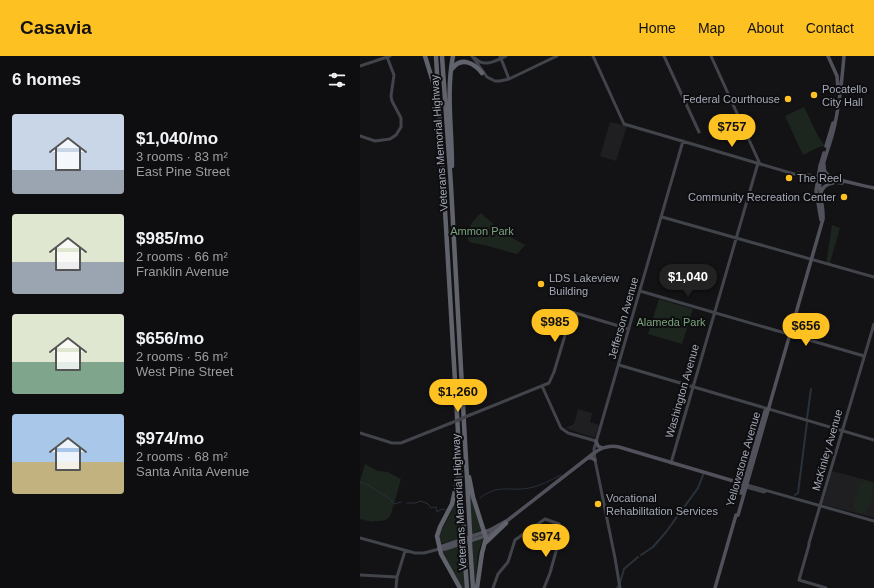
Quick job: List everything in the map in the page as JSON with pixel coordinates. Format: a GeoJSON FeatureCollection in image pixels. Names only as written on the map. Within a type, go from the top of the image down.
{"type":"FeatureCollection","features":[{"type":"Feature","properties":{"kind":"highway"},"geometry":{"type":"LineString","coordinates":[[425,56],[435,90],[444,196]]}},
{"type":"Feature","properties":{"kind":"highway","name":"Veterans Memorial Highway"},"geometry":{"type":"LineString","coordinates":[[436,56],[467,588]]}},
{"type":"Feature","properties":{"kind":"highway","name":"Veterans Memorial Highway"},"geometry":{"type":"LineString","coordinates":[[442,56],[451,186],[473,588]]}},
{"type":"Feature","properties":{"kind":"highway"},"geometry":{"type":"LineString","coordinates":[[451,186],[452,151],[450,94],[453,56]]}},
{"type":"Feature","properties":{"kind":"highway"},"geometry":{"type":"LineString","coordinates":[[451,74],[453,66],[463,61],[474,63],[482,71]]}},
{"type":"Feature","properties":{"kind":"highway"},"geometry":{"type":"LineString","coordinates":[[465,442],[473,497],[486,538],[477,588]]}},
{"type":"Feature","properties":{"kind":"highway"},"geometry":{"type":"LineString","coordinates":[[459,458],[458,479],[455,495],[449,512],[438,532],[437,540],[444,561],[460,588]]}},
{"type":"Feature","properties":{"kind":"highway"},"geometry":{"type":"LineString","coordinates":[[484,544],[507,522]]}},
{"type":"Feature","properties":{"kind":"main road"},"geometry":{"type":"LineString","coordinates":[[819,178],[820,166],[833,121],[838,88],[838,81],[835,71],[828,56]]}},
{"type":"Feature","properties":{"kind":"main road"},"geometry":{"type":"LineString","coordinates":[[819,178],[834,130],[844,56]]}},
{"type":"Feature","properties":{"kind":"main road"},"geometry":{"type":"LineString","coordinates":[[824,160],[824,168],[830,177],[874,189]]}},
{"type":"Feature","properties":{"kind":"main road"},"geometry":{"type":"LineString","coordinates":[[819,178],[874,189]]}},
{"type":"Feature","properties":{"kind":"main road","name":"Yellowstone Avenue"},"geometry":{"type":"LineString","coordinates":[[715,588],[765,411],[768,409],[822,222],[823,214],[819,192],[819,178]]}},
{"type":"Feature","properties":{"kind":"main road","name":"Yellowstone Avenue"},"geometry":{"type":"LineString","coordinates":[[819,178],[817,196],[822,222]]}},
{"type":"Feature","properties":{"kind":"main road"},"geometry":{"type":"LineString","coordinates":[[821,203],[821,192],[825,185],[832,183],[844,184]]}},
{"type":"Feature","properties":{"kind":"main road"},"geometry":{"type":"LineString","coordinates":[[596,441],[597,445],[603,448]]}},
{"type":"Feature","properties":{"kind":"main road"},"geometry":{"type":"LineString","coordinates":[[439,549],[440,547],[484,534],[507,522],[587,458],[603,448],[614,446],[745,485]]}},
{"type":"Feature","properties":{"kind":"main road"},"geometry":{"type":"LineString","coordinates":[[587,458],[592,458],[595,460]]}},
{"type":"Feature","properties":{"kind":"street"},"geometry":{"type":"LineString","coordinates":[[473,56],[480,62],[487,64]]}},
{"type":"Feature","properties":{"kind":"street"},"geometry":{"type":"LineString","coordinates":[[473,56],[487,78],[495,81],[509,79],[557,56]]}},
{"type":"Feature","properties":{"kind":"street"},"geometry":{"type":"LineString","coordinates":[[482,71],[485,64],[500,57],[506,56]]}},
{"type":"Feature","properties":{"kind":"street"},"geometry":{"type":"LineString","coordinates":[[593,56],[624,124],[790,172],[819,178],[840,180]]}},
{"type":"Feature","properties":{"kind":"street"},"geometry":{"type":"LineString","coordinates":[[664,56],[699,132]]}},
{"type":"Feature","properties":{"kind":"street"},"geometry":{"type":"LineString","coordinates":[[711,56],[759,163]]}},
{"type":"Feature","properties":{"kind":"street"},"geometry":{"type":"LineString","coordinates":[[360,66],[388,57],[394,75],[392,100],[400,115],[401,127],[396,134],[390,138],[375,141],[360,136]]}},
{"type":"Feature","properties":{"kind":"street"},"geometry":{"type":"LineString","coordinates":[[500,57],[509,79]]}},
{"type":"Feature","properties":{"kind":"street","name":"Jefferson Avenue"},"geometry":{"type":"LineString","coordinates":[[620,588],[594,453],[596,441],[683,141]]}},
{"type":"Feature","properties":{"kind":"street","name":"Washington Avenue"},"geometry":{"type":"LineString","coordinates":[[671,462],[759,163]]}},
{"type":"Feature","properties":{"kind":"street"},"geometry":{"type":"LineString","coordinates":[[662,216],[874,277]]}},
{"type":"Feature","properties":{"kind":"street"},"geometry":{"type":"LineString","coordinates":[[640,291],[864,356]]}},
{"type":"Feature","properties":{"kind":"street"},"geometry":{"type":"LineString","coordinates":[[360,433],[392,443],[401,443],[549,383],[552,378],[572,312],[629,329]]}},
{"type":"Feature","properties":{"kind":"street","name":"McKinley Avenue"},"geometry":{"type":"LineString","coordinates":[[826,588],[799,580],[874,324]]}},
{"type":"Feature","properties":{"kind":"street"},"geometry":{"type":"LineString","coordinates":[[619,365],[874,440]]}},
{"type":"Feature","properties":{"kind":"street"},"geometry":{"type":"LineString","coordinates":[[542,386],[561,428],[568,433],[596,441]]}},
{"type":"Feature","properties":{"kind":"street"},"geometry":{"type":"LineString","coordinates":[[745,485],[764,492],[766,491],[874,521]]}},
{"type":"Feature","properties":{"kind":"street"},"geometry":{"type":"LineString","coordinates":[[493,588],[498,574],[507,564],[514,543],[518,537],[545,519],[559,524],[562,530],[550,574],[544,588]]}},
{"type":"Feature","properties":{"kind":"street"},"geometry":{"type":"LineString","coordinates":[[360,538],[405,551],[421,553],[439,549]]}},
{"type":"Feature","properties":{"kind":"street"},"geometry":{"type":"LineString","coordinates":[[396,588],[397,577],[405,551]]}},
{"type":"Feature","properties":{"kind":"street"},"geometry":{"type":"LineString","coordinates":[[360,575],[397,577]]}},
{"type":"Feature","properties":{"kind":"shaded area"},"geometry":{"type":"Polygon","coordinates":[[[610,122],[627,126],[616,161],[600,156],[610,122]]]}},
{"type":"Feature","properties":{"kind":"shaded area"},"geometry":{"type":"Polygon","coordinates":[[[578,409],[592,413],[590,422],[599,425],[595,438],[565,428],[574,424],[578,409]]]}},
{"type":"Feature","properties":{"kind":"shaded area"},"geometry":{"type":"Polygon","coordinates":[[[832,471],[874,482],[874,518],[822,504],[832,471]]]}},
{"type":"Feature","properties":{"kind":"green space"},"geometry":{"type":"Polygon","coordinates":[[[804,107],[819,138],[825,146],[819,147],[803,155],[785,116],[804,107]]]}},
{"type":"Feature","properties":{"kind":"green space","name":"Ammon Park"},"geometry":{"type":"Polygon","coordinates":[[[481,213],[502,232],[525,245],[517,254],[469,242],[468,230],[472,222],[481,213]]]}},
{"type":"Feature","properties":{"kind":"green space"},"geometry":{"type":"Polygon","coordinates":[[[832,225],[840,228],[830,263],[827,263],[827,258],[832,225]]]}},
{"type":"Feature","properties":{"kind":"green space","name":"Alameda Park"},"geometry":{"type":"Polygon","coordinates":[[[659,299],[693,309],[682,344],[648,334],[659,299]]]}},
{"type":"Feature","properties":{"kind":"green space"},"geometry":{"type":"Polygon","coordinates":[[[365,464],[378,471],[388,472],[401,479],[391,514],[384,520],[372,522],[360,519],[360,481],[365,464]]]}},
{"type":"Feature","properties":{"kind":"green space"},"geometry":{"type":"Polygon","coordinates":[[[866,481],[872,483],[870,504],[864,512],[860,513],[855,511],[853,505],[860,483],[866,481]]]}},
{"type":"Feature","properties":{"kind":"green space"},"geometry":{"type":"Polygon","coordinates":[[[458,487],[462,538],[440,544],[439,534],[452,511],[458,487]]]}},
{"type":"Feature","properties":{"kind":"green space"},"geometry":{"type":"Polygon","coordinates":[[[469,492],[481,530],[472,534],[469,492]]]}},
{"type":"Feature","properties":{"kind":"green space"},"geometry":{"type":"Polygon","coordinates":[[[482,538],[483,540],[478,553],[475,588],[472,542],[482,538]]]}},
{"type":"Feature","properties":{"kind":"green space"},"geometry":{"type":"Polygon","coordinates":[[[463,545],[466,588],[463,588],[446,561],[442,551],[463,545]]]}},
{"type":"Feature","properties":{"kind":"waterway"},"geometry":{"type":"LineString","coordinates":[[807,418],[811,389]]}},
{"type":"Feature","properties":{"kind":"waterway"},"geometry":{"type":"LineString","coordinates":[[795,495],[798,493],[807,422]]}},
{"type":"Feature","properties":{"kind":"waterway"},"geometry":{"type":"LineString","coordinates":[[480,498],[487,493],[499,489],[522,489],[533,487],[561,475]]}},
{"type":"Feature","properties":{"kind":"waterway"},"geometry":{"type":"LineString","coordinates":[[641,555],[653,547],[666,532],[698,488],[703,475]]}},
{"type":"Feature","properties":{"kind":"waterway"},"geometry":{"type":"LineString","coordinates":[[360,482],[368,485],[390,499]]}},
{"type":"Feature","properties":{"kind":"waterway"},"geometry":{"type":"LineString","coordinates":[[391,500],[394,504],[401,502]]}},
{"type":"Feature","properties":{"kind":"waterway"},"geometry":{"type":"LineString","coordinates":[[407,503],[421,501],[428,504],[431,508],[436,507],[437,512],[442,509],[445,510]]}},
{"type":"Feature","properties":{"kind":"waterway"},"geometry":{"type":"LineString","coordinates":[[620,583],[624,569],[638,557]]}},
{"type":"Feature","properties":{"kind":"place","name":"Pocatello City Hall"},"geometry":{"type":"Point","coordinates":[814,95]}},
{"type":"Feature","properties":{"kind":"place","name":"Federal Courthouse"},"geometry":{"type":"Point","coordinates":[788,99]}},
{"type":"Feature","properties":{"kind":"place","name":"The Reel"},"geometry":{"type":"Point","coordinates":[789,178]}},
{"type":"Feature","properties":{"kind":"place","name":"Community Recreation Center"},"geometry":{"type":"Point","coordinates":[844,197]}},
{"type":"Feature","properties":{"kind":"place","name":"LDS Lakeview Building"},"geometry":{"type":"Point","coordinates":[541,284]}},
{"type":"Feature","properties":{"kind":"place","name":"Vocational Rehabilitation Services"},"geometry":{"type":"Point","coordinates":[598,504]}}]}
